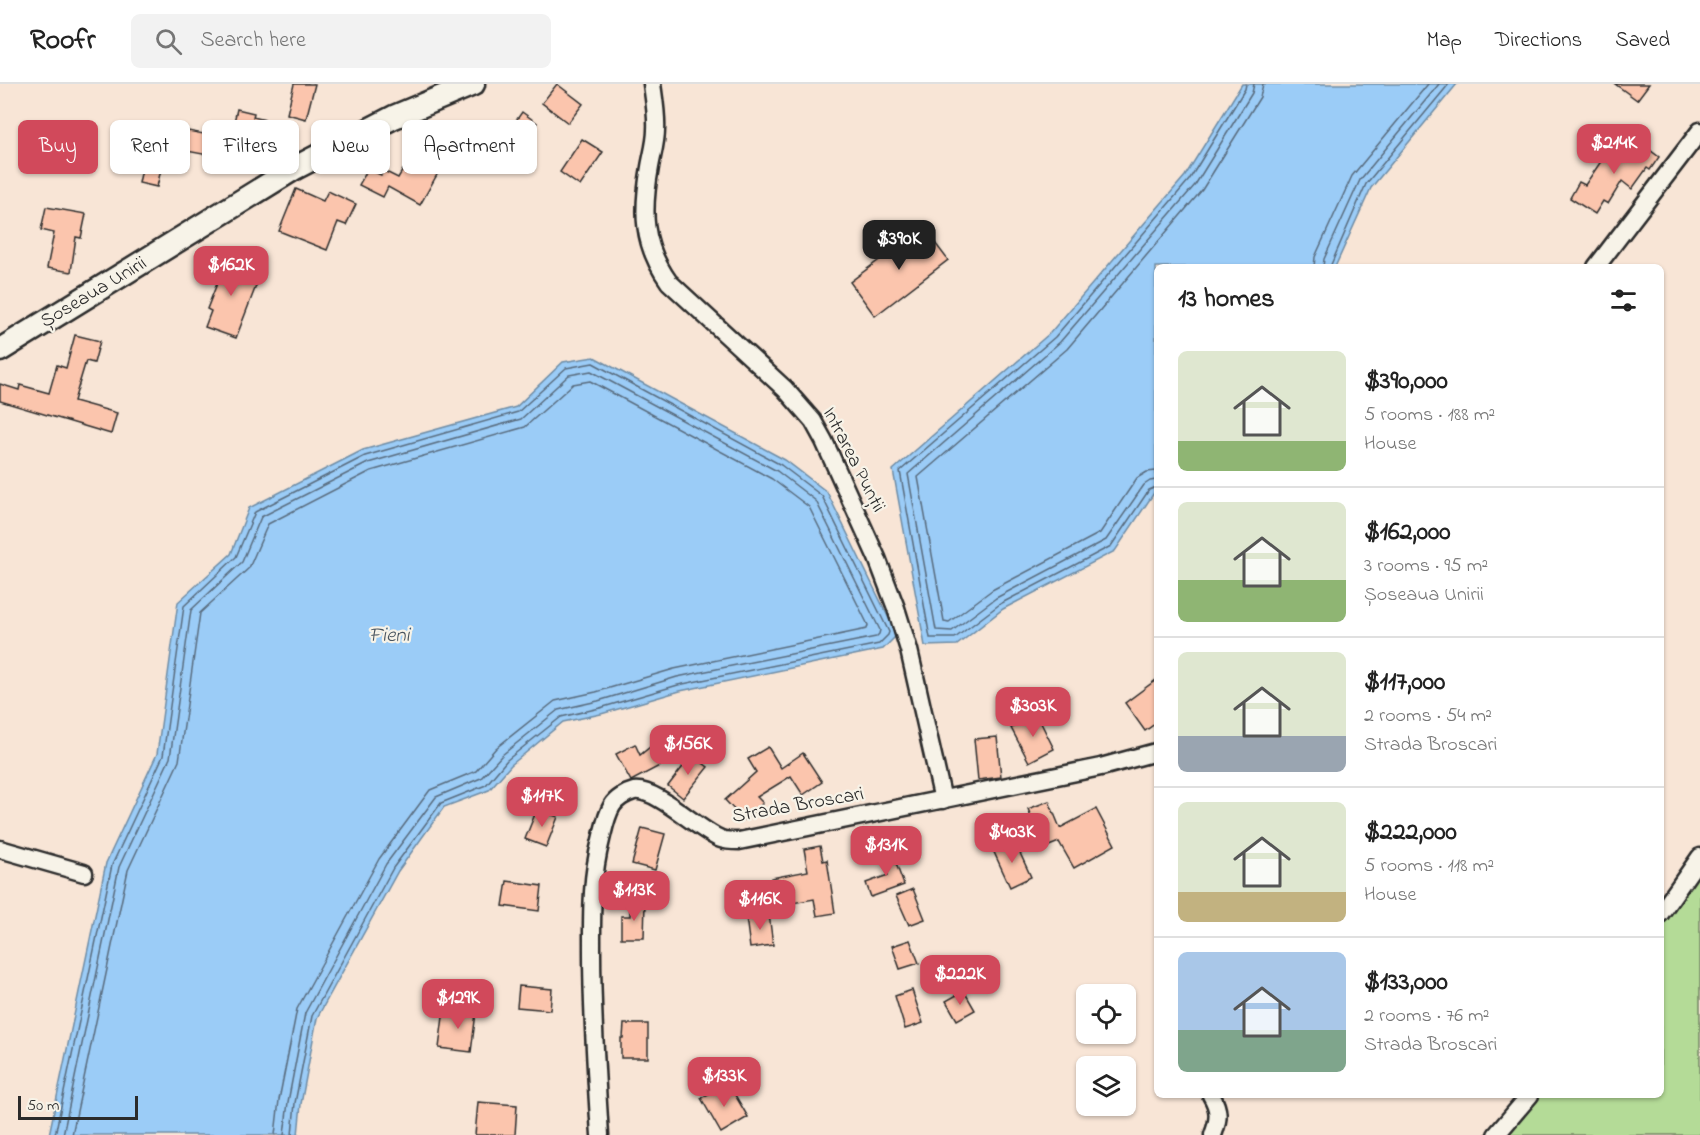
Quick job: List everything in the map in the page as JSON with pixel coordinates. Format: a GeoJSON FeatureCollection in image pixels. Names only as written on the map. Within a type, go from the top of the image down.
{"type":"FeatureCollection","features":[{"type":"Feature","properties":{"kind":"main road","name":"Șoseaua Unirii"},"geometry":{"type":"LineString","coordinates":[[0,350],[295,168],[394,117],[473,84]]}},
{"type":"Feature","properties":{"kind":"street","name":"Intrarea Punții"},"geometry":{"type":"LineString","coordinates":[[652,84],[656,132],[644,213],[646,234],[652,253],[669,282],[785,389],[813,421],[824,441],[877,558],[896,608],[909,650],[943,800]]}},
{"type":"Feature","properties":{"kind":"street"},"geometry":{"type":"LineString","coordinates":[[1598,264],[1700,131]]}},
{"type":"Feature","properties":{"kind":"street","name":"Strada Broscari"},"geometry":{"type":"LineString","coordinates":[[600,1135],[592,996],[592,889],[606,818],[613,803],[624,795],[636,791],[648,794],[665,802],[723,840],[739,841],[1101,767],[1154,753]]}},
{"type":"Feature","properties":{"kind":"street"},"geometry":{"type":"LineString","coordinates":[[0,849],[84,873]]}},
{"type":"Feature","properties":{"kind":"street"},"geometry":{"type":"LineString","coordinates":[[1664,908],[1700,857]]}},
{"type":"Feature","properties":{"kind":"street"},"geometry":{"type":"LineString","coordinates":[[1213,1098],[1217,1105],[1218,1114],[1213,1135]]}},
{"type":"Feature","properties":{"kind":"street"},"geometry":{"type":"LineString","coordinates":[[1496,1135],[1527,1098]]}},
{"type":"Feature","properties":{"kind":"green space"},"geometry":{"type":"Polygon","coordinates":[[[1700,866],[1700,1135],[1505,1135],[1536,1098],[1664,1098],[1664,918],[1700,866]]]}},
{"type":"Feature","properties":{"kind":"water"},"geometry":{"type":"Polygon","coordinates":[[[1242,84],[1457,84],[1371,188],[1336,264],[1154,264],[1154,493],[1115,551],[1003,609],[957,645],[925,646],[893,470],[1050,333],[1185,176],[1242,84]]]}},
{"type":"Feature","properties":{"kind":"water","name":"Fieni"},"geometry":{"type":"Polygon","coordinates":[[[594,357],[785,460],[827,492],[897,635],[883,649],[680,691],[601,714],[563,722],[511,765],[489,790],[444,807],[398,871],[317,1018],[301,1104],[298,1135],[49,1135],[106,863],[157,754],[178,602],[231,554],[249,508],[363,450],[516,407],[563,362],[594,357]]]}},
{"type":"Feature","properties":{"kind":"building"},"geometry":{"type":"Polygon","coordinates":[[[294,84],[315,84],[306,119],[287,114],[294,84]]]}},
{"type":"Feature","properties":{"kind":"building"},"geometry":{"type":"Polygon","coordinates":[[[557,84],[583,104],[568,123],[542,103],[557,84]]]}},
{"type":"Feature","properties":{"kind":"building"},"geometry":{"type":"Polygon","coordinates":[[[1615,84],[1649,84],[1637,100],[1615,84]]]}},
{"type":"Feature","properties":{"kind":"building"},"geometry":{"type":"Polygon","coordinates":[[[237,109],[254,113],[253,117],[265,120],[234,120],[237,109]]]}},
{"type":"Feature","properties":{"kind":"building"},"geometry":{"type":"Polygon","coordinates":[[[522,112],[533,120],[516,120],[522,112]]]}},
{"type":"Feature","properties":{"kind":"building"},"geometry":{"type":"Polygon","coordinates":[[[190,131],[202,134],[202,154],[190,152],[190,131]]]}},
{"type":"Feature","properties":{"kind":"building"},"geometry":{"type":"Polygon","coordinates":[[[1634,138],[1659,157],[1650,170],[1647,168],[1632,189],[1622,181],[1608,204],[1603,201],[1595,214],[1570,198],[1579,182],[1585,185],[1610,148],[1621,156],[1634,138]]]}},
{"type":"Feature","properties":{"kind":"building"},"geometry":{"type":"Polygon","coordinates":[[[582,139],[603,152],[580,186],[560,172],[582,139]]]}},
{"type":"Feature","properties":{"kind":"building"},"geometry":{"type":"Polygon","coordinates":[[[402,171],[402,174],[437,174],[420,205],[388,187],[383,197],[359,185],[365,174],[390,174],[398,178],[402,171]]]}},
{"type":"Feature","properties":{"kind":"building"},"geometry":{"type":"Polygon","coordinates":[[[141,174],[160,174],[157,187],[139,183],[141,174]]]}},
{"type":"Feature","properties":{"kind":"building"},"geometry":{"type":"Polygon","coordinates":[[[296,189],[323,201],[328,191],[356,204],[346,225],[338,222],[327,250],[279,231],[296,189]]]}},
{"type":"Feature","properties":{"kind":"building"},"geometry":{"type":"Polygon","coordinates":[[[46,207],[86,214],[81,238],[76,237],[71,272],[47,268],[54,233],[41,230],[46,207]]]}},
{"type":"Feature","properties":{"kind":"building"},"geometry":{"type":"Polygon","coordinates":[[[923,227],[948,260],[875,316],[850,282],[923,227]]]}},
{"type":"Feature","properties":{"kind":"building"},"geometry":{"type":"Polygon","coordinates":[[[220,256],[261,273],[236,338],[205,327],[211,311],[207,309],[220,276],[213,273],[220,256]]]}},
{"type":"Feature","properties":{"kind":"building"},"geometry":{"type":"Polygon","coordinates":[[[75,335],[100,341],[94,363],[86,361],[74,401],[117,413],[111,434],[0,401],[0,384],[19,390],[20,385],[49,393],[57,365],[66,368],[75,335]]]}},
{"type":"Feature","properties":{"kind":"building"},"geometry":{"type":"Polygon","coordinates":[[[1154,681],[1154,724],[1145,731],[1125,703],[1154,681]]]}},
{"type":"Feature","properties":{"kind":"building"},"geometry":{"type":"Polygon","coordinates":[[[1037,715],[1054,749],[1029,762],[1011,728],[1037,715]]]}},
{"type":"Feature","properties":{"kind":"building"},"geometry":{"type":"Polygon","coordinates":[[[670,731],[686,752],[631,781],[616,754],[635,744],[640,755],[670,731]]]}},
{"type":"Feature","properties":{"kind":"building"},"geometry":{"type":"Polygon","coordinates":[[[997,737],[1001,777],[978,780],[974,739],[997,737]]]}},
{"type":"Feature","properties":{"kind":"building"},"geometry":{"type":"Polygon","coordinates":[[[768,747],[781,768],[803,753],[822,782],[803,795],[791,776],[757,797],[763,803],[744,820],[725,800],[756,772],[748,759],[768,747]]]}},
{"type":"Feature","properties":{"kind":"building"},"geometry":{"type":"Polygon","coordinates":[[[692,755],[708,767],[683,798],[668,786],[692,755]]]}},
{"type":"Feature","properties":{"kind":"building"},"geometry":{"type":"Polygon","coordinates":[[[1049,801],[1060,828],[1096,809],[1115,845],[1074,868],[1059,842],[1044,848],[1028,809],[1049,801]]]}},
{"type":"Feature","properties":{"kind":"building"},"geometry":{"type":"Polygon","coordinates":[[[537,809],[558,817],[546,847],[525,839],[537,809]]]}},
{"type":"Feature","properties":{"kind":"building"},"geometry":{"type":"Polygon","coordinates":[[[642,828],[665,834],[655,870],[632,864],[642,828]]]}},
{"type":"Feature","properties":{"kind":"building"},"geometry":{"type":"Polygon","coordinates":[[[1014,840],[1031,877],[1010,887],[993,850],[1014,840]]]}},
{"type":"Feature","properties":{"kind":"building"},"geometry":{"type":"Polygon","coordinates":[[[820,846],[823,861],[827,860],[835,913],[817,916],[814,899],[776,906],[771,878],[808,871],[804,849],[820,846]]]}},
{"type":"Feature","properties":{"kind":"building"},"geometry":{"type":"Polygon","coordinates":[[[891,850],[904,885],[871,897],[866,883],[888,875],[880,854],[891,850]]]}},
{"type":"Feature","properties":{"kind":"building"},"geometry":{"type":"Polygon","coordinates":[[[507,881],[542,886],[539,911],[503,906],[507,881]]]}},
{"type":"Feature","properties":{"kind":"building"},"geometry":{"type":"Polygon","coordinates":[[[913,889],[925,919],[909,925],[896,896],[913,889]]]}},
{"type":"Feature","properties":{"kind":"building"},"geometry":{"type":"Polygon","coordinates":[[[630,902],[645,902],[644,938],[621,938],[621,916],[630,916],[630,902]]]}},
{"type":"Feature","properties":{"kind":"building"},"geometry":{"type":"Polygon","coordinates":[[[769,914],[773,945],[750,948],[746,917],[769,914]]]}},
{"type":"Feature","properties":{"kind":"building"},"geometry":{"type":"Polygon","coordinates":[[[910,940],[919,963],[900,969],[892,946],[910,940]]]}},
{"type":"Feature","properties":{"kind":"building"},"geometry":{"type":"Polygon","coordinates":[[[519,986],[552,989],[550,1010],[517,1007],[519,986]]]}},
{"type":"Feature","properties":{"kind":"building"},"geometry":{"type":"Polygon","coordinates":[[[912,990],[923,1023],[905,1029],[895,996],[912,990]]]}},
{"type":"Feature","properties":{"kind":"building"},"geometry":{"type":"Polygon","coordinates":[[[964,991],[975,1010],[957,1020],[946,1001],[964,991]]]}},
{"type":"Feature","properties":{"kind":"building"},"geometry":{"type":"Polygon","coordinates":[[[444,1009],[476,1013],[471,1052],[439,1048],[444,1009]]]}},
{"type":"Feature","properties":{"kind":"building"},"geometry":{"type":"Polygon","coordinates":[[[624,1024],[648,1024],[648,1058],[621,1058],[624,1024]]]}},
{"type":"Feature","properties":{"kind":"building"},"geometry":{"type":"Polygon","coordinates":[[[728,1083],[748,1117],[721,1133],[701,1098],[728,1083]]]}},
{"type":"Feature","properties":{"kind":"building"},"geometry":{"type":"Polygon","coordinates":[[[478,1102],[517,1105],[515,1135],[475,1135],[478,1102]]]}}]}
